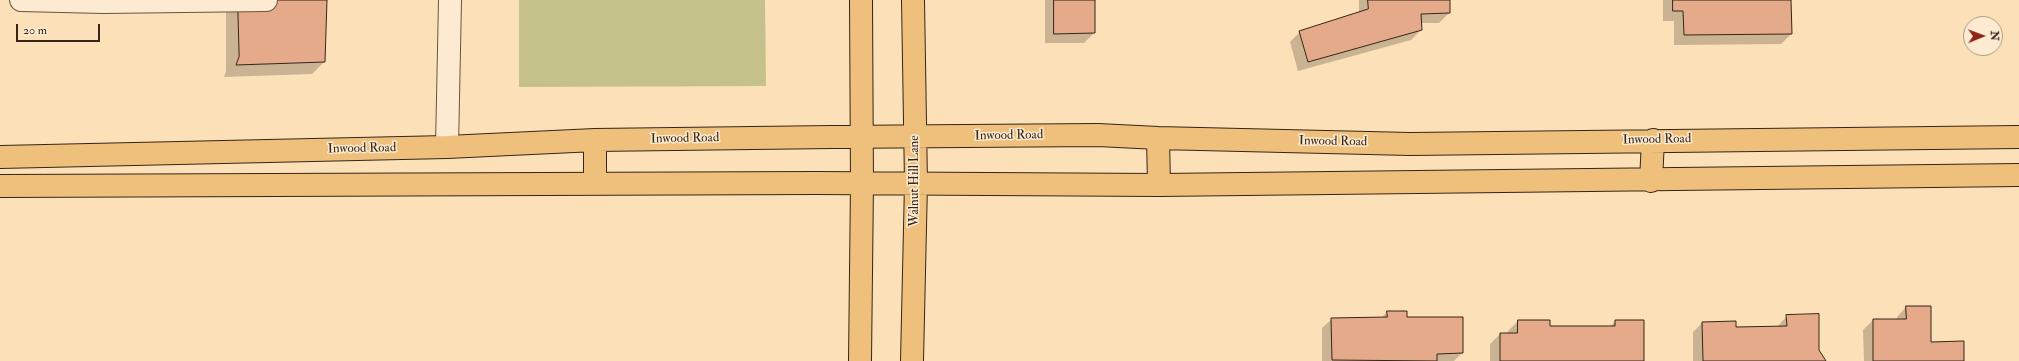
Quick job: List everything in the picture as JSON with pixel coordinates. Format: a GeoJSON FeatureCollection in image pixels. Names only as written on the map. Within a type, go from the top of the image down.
{"type":"FeatureCollection","features":[{"type":"Feature","properties":{"kind":"main road"},"geometry":{"type":"LineString","coordinates":[[860,361],[863,137],[861,0]]}},
{"type":"Feature","properties":{"kind":"main road","name":"Walnut Hill Lane"},"geometry":{"type":"LineString","coordinates":[[912,361],[916,183],[913,0]]}},
{"type":"Feature","properties":{"kind":"main road","name":"Inwood Road"},"geometry":{"type":"LineString","coordinates":[[0,157],[447,147],[595,140],[915,136],[1098,135],[1158,138],[1410,144],[1653,140],[2019,137]]}},
{"type":"Feature","properties":{"kind":"main road"},"geometry":{"type":"LineString","coordinates":[[1158,138],[1159,185]]}},
{"type":"Feature","properties":{"kind":"main road"},"geometry":{"type":"LineString","coordinates":[[595,140],[595,183]]}},
{"type":"Feature","properties":{"kind":"main road"},"geometry":{"type":"LineString","coordinates":[[1651,181],[1653,140]]}},
{"type":"Feature","properties":{"kind":"main road"},"geometry":{"type":"LineString","coordinates":[[0,186],[595,183],[1159,185],[1651,181],[2019,175]]}},
{"type":"Feature","properties":{"kind":"street"},"geometry":{"type":"LineString","coordinates":[[21,0],[104,2],[266,0]]}},
{"type":"Feature","properties":{"kind":"street"},"geometry":{"type":"LineString","coordinates":[[447,147],[450,0]]}},
{"type":"Feature","properties":{"kind":"shaded area"},"geometry":{"type":"Polygon","coordinates":[[[519,0],[765,0],[766,86],[519,87],[519,0]]]}},
{"type":"Feature","properties":{"kind":"building"},"geometry":{"type":"Polygon","coordinates":[[[238,0],[327,0],[325,62],[236,65],[239,57],[238,0]]]}},
{"type":"Feature","properties":{"kind":"building"},"geometry":{"type":"Polygon","coordinates":[[[1054,0],[1095,0],[1095,33],[1054,34],[1054,0]]]}},
{"type":"Feature","properties":{"kind":"building"},"geometry":{"type":"Polygon","coordinates":[[[1368,0],[1450,0],[1450,13],[1421,14],[1422,30],[1308,62],[1299,31],[1368,9],[1368,0]]]}},
{"type":"Feature","properties":{"kind":"building"},"geometry":{"type":"Polygon","coordinates":[[[1673,0],[1791,0],[1792,34],[1684,35],[1683,11],[1673,11],[1673,0]]]}},
{"type":"Feature","properties":{"kind":"building"},"geometry":{"type":"Polygon","coordinates":[[[1906,306],[1931,306],[1931,342],[1964,341],[1964,361],[1873,361],[1873,319],[1906,319],[1906,306]]]}},
{"type":"Feature","properties":{"kind":"building"},"geometry":{"type":"Polygon","coordinates":[[[1387,311],[1407,311],[1407,317],[1463,317],[1463,353],[1437,354],[1437,361],[1332,360],[1331,318],[1387,317],[1387,311]]]}},
{"type":"Feature","properties":{"kind":"building"},"geometry":{"type":"Polygon","coordinates":[[[1819,314],[1819,350],[1826,361],[1703,361],[1702,322],[1736,321],[1736,327],[1787,326],[1786,315],[1819,314]]]}},
{"type":"Feature","properties":{"kind":"building"},"geometry":{"type":"Polygon","coordinates":[[[1518,320],[1550,320],[1550,326],[1615,326],[1615,320],[1644,320],[1644,361],[1500,361],[1500,333],[1517,333],[1518,320]]]}}]}
